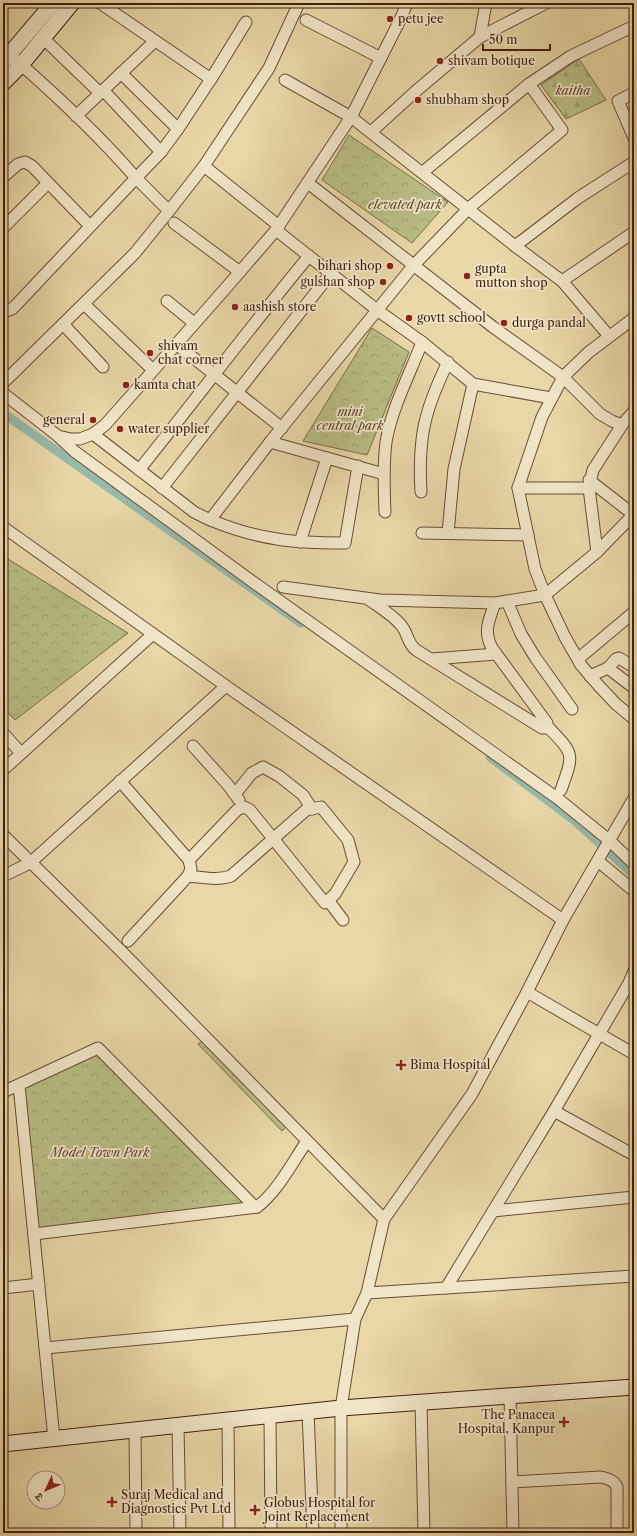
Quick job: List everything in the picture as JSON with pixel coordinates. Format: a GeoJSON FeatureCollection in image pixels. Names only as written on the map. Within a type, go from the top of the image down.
{"type":"FeatureCollection","features":[{"type":"Feature","properties":{"kind":"street"},"geometry":{"type":"LineString","coordinates":[[53,3],[6,58],[21,65],[76,116],[169,211]]}},
{"type":"Feature","properties":{"kind":"street"},"geometry":{"type":"LineString","coordinates":[[3,82],[21,65],[72,3]]}},
{"type":"Feature","properties":{"kind":"street"},"geometry":{"type":"LineString","coordinates":[[100,3],[211,79]]}},
{"type":"Feature","properties":{"kind":"street"},"geometry":{"type":"LineString","coordinates":[[3,383],[135,253],[169,211],[204,166],[269,68],[299,3]]}},
{"type":"Feature","properties":{"kind":"street"},"geometry":{"type":"LineString","coordinates":[[58,436],[71,439],[80,439],[93,434],[105,425],[277,228],[351,117],[407,3]]}},
{"type":"Feature","properties":{"kind":"street"},"geometry":{"type":"LineString","coordinates":[[480,37],[486,3]]}},
{"type":"Feature","properties":{"kind":"street"},"geometry":{"type":"LineString","coordinates":[[371,132],[416,91],[480,37],[546,3]]}},
{"type":"Feature","properties":{"kind":"street"},"geometry":{"type":"LineString","coordinates":[[306,20],[381,58]]}},
{"type":"Feature","properties":{"kind":"street"},"geometry":{"type":"LineString","coordinates":[[3,312],[12,309],[17,304],[161,152],[211,79],[246,22]]}},
{"type":"Feature","properties":{"kind":"street"},"geometry":{"type":"LineString","coordinates":[[422,172],[529,84],[571,56],[634,26]]}},
{"type":"Feature","properties":{"kind":"street"},"geometry":{"type":"LineString","coordinates":[[43,38],[101,92],[161,152]]}},
{"type":"Feature","properties":{"kind":"street"},"geometry":{"type":"LineString","coordinates":[[76,116],[155,41]]}},
{"type":"Feature","properties":{"kind":"street"},"geometry":{"type":"LineString","coordinates":[[121,73],[178,129]]}},
{"type":"Feature","properties":{"kind":"street"},"geometry":{"type":"LineString","coordinates":[[285,80],[351,117],[469,208],[515,246],[562,281],[610,336]]}},
{"type":"Feature","properties":{"kind":"street"},"geometry":{"type":"LineString","coordinates":[[210,520],[270,442],[413,266],[469,208],[562,130],[529,84]]}},
{"type":"Feature","properties":{"kind":"street"},"geometry":{"type":"LineString","coordinates":[[634,93],[618,101],[634,138]]}},
{"type":"Feature","properties":{"kind":"street"},"geometry":{"type":"LineString","coordinates":[[3,178],[18,164],[25,162],[32,166],[90,226]]}},
{"type":"Feature","properties":{"kind":"street"},"geometry":{"type":"LineString","coordinates":[[515,246],[578,198],[634,162]]}},
{"type":"Feature","properties":{"kind":"street"},"geometry":{"type":"LineString","coordinates":[[204,166],[309,256],[377,310],[448,362],[473,384],[551,398]]}},
{"type":"Feature","properties":{"kind":"street"},"geometry":{"type":"LineString","coordinates":[[3,228],[48,183]]}},
{"type":"Feature","properties":{"kind":"street"},"geometry":{"type":"LineString","coordinates":[[308,183],[493,327],[563,377],[600,414],[612,421],[629,420]]}},
{"type":"Feature","properties":{"kind":"street"},"geometry":{"type":"LineString","coordinates":[[174,223],[240,272]]}},
{"type":"Feature","properties":{"kind":"street"},"geometry":{"type":"LineString","coordinates":[[562,281],[634,232]]}},
{"type":"Feature","properties":{"kind":"street"},"geometry":{"type":"LineString","coordinates":[[139,470],[309,256]]}},
{"type":"Feature","properties":{"kind":"street"},"geometry":{"type":"LineString","coordinates":[[162,488],[331,273]]}},
{"type":"Feature","properties":{"kind":"street"},"geometry":{"type":"LineString","coordinates":[[167,301],[194,323]]}},
{"type":"Feature","properties":{"kind":"street"},"geometry":{"type":"LineString","coordinates":[[84,304],[153,370]]}},
{"type":"Feature","properties":{"kind":"street"},"geometry":{"type":"LineString","coordinates":[[634,318],[589,352],[563,377],[542,417],[518,488],[535,569],[545,595],[565,637],[590,676],[616,704],[634,719]]}},
{"type":"Feature","properties":{"kind":"street"},"geometry":{"type":"LineString","coordinates":[[63,324],[104,367]]}},
{"type":"Feature","properties":{"kind":"street"},"geometry":{"type":"LineString","coordinates":[[384,512],[386,442],[392,418],[422,342]]}},
{"type":"Feature","properties":{"kind":"street"},"geometry":{"type":"LineString","coordinates":[[176,344],[216,374],[282,428]]}},
{"type":"Feature","properties":{"kind":"street"},"geometry":{"type":"LineString","coordinates":[[421,492],[420,451],[424,422],[430,403],[448,362]]}},
{"type":"Feature","properties":{"kind":"street"},"geometry":{"type":"LineString","coordinates":[[448,533],[454,469],[473,384]]}},
{"type":"Feature","properties":{"kind":"street"},"geometry":{"type":"LineString","coordinates":[[3,393],[58,436],[74,451],[216,556],[545,789],[634,864]]}},
{"type":"Feature","properties":{"kind":"street"},"geometry":{"type":"LineString","coordinates":[[597,552],[589,484],[595,465],[629,420]]}},
{"type":"Feature","properties":{"kind":"street"},"geometry":{"type":"LineString","coordinates":[[93,434],[194,512],[210,520],[238,529],[276,539],[300,542],[345,544],[358,466]]}},
{"type":"Feature","properties":{"kind":"street"},"geometry":{"type":"LineString","coordinates":[[270,442],[384,474]]}},
{"type":"Feature","properties":{"kind":"street"},"geometry":{"type":"LineString","coordinates":[[300,542],[327,458]]}},
{"type":"Feature","properties":{"kind":"street"},"geometry":{"type":"LineString","coordinates":[[283,587],[380,600],[495,603],[545,595],[597,552],[634,515],[589,484],[518,488]]}},
{"type":"Feature","properties":{"kind":"street"},"geometry":{"type":"LineString","coordinates":[[4,529],[226,686],[563,920]]}},
{"type":"Feature","properties":{"kind":"street"},"geometry":{"type":"LineString","coordinates":[[422,532],[528,535]]}},
{"type":"Feature","properties":{"kind":"street"},"geometry":{"type":"LineString","coordinates":[[368,598],[401,624],[411,646],[542,728],[547,726]]}},
{"type":"Feature","properties":{"kind":"street"},"geometry":{"type":"LineString","coordinates":[[506,601],[521,634],[535,658],[572,709]]}},
{"type":"Feature","properties":{"kind":"street"},"geometry":{"type":"LineString","coordinates":[[495,603],[486,633],[488,640],[496,654],[547,722],[547,726],[564,744],[569,752],[569,767],[561,790]]}},
{"type":"Feature","properties":{"kind":"street"},"geometry":{"type":"LineString","coordinates":[[578,659],[634,612]]}},
{"type":"Feature","properties":{"kind":"street"},"geometry":{"type":"LineString","coordinates":[[3,770],[153,634]]}},
{"type":"Feature","properties":{"kind":"street"},"geometry":{"type":"LineString","coordinates":[[432,659],[496,654]]}},
{"type":"Feature","properties":{"kind":"street"},"geometry":{"type":"LineString","coordinates":[[590,676],[608,668],[616,659],[619,658],[634,667]]}},
{"type":"Feature","properties":{"kind":"street"},"geometry":{"type":"LineString","coordinates":[[608,668],[634,688]]}},
{"type":"Feature","properties":{"kind":"street"},"geometry":{"type":"LineString","coordinates":[[3,876],[30,863],[226,686]]}},
{"type":"Feature","properties":{"kind":"street"},"geometry":{"type":"LineString","coordinates":[[3,733],[21,753]]}},
{"type":"Feature","properties":{"kind":"street"},"geometry":{"type":"LineString","coordinates":[[193,746],[235,794],[241,808]]}},
{"type":"Feature","properties":{"kind":"street"},"geometry":{"type":"LineString","coordinates":[[235,794],[252,773],[263,767],[279,776],[303,794],[312,809]]}},
{"type":"Feature","properties":{"kind":"street"},"geometry":{"type":"LineString","coordinates":[[120,781],[189,860],[191,869],[188,876],[128,941]]}},
{"type":"Feature","properties":{"kind":"street"},"geometry":{"type":"LineString","coordinates":[[341,1533],[341,1408],[356,1319],[367,1292],[384,1219],[472,1094],[527,992],[563,920],[609,842],[631,812],[634,798]]}},
{"type":"Feature","properties":{"kind":"street"},"geometry":{"type":"LineString","coordinates":[[188,876],[224,879],[231,876],[273,838],[306,810],[320,807],[348,840],[354,862],[335,894],[325,903],[273,838],[250,810],[244,807],[237,810],[189,860]]}},
{"type":"Feature","properties":{"kind":"street"},"geometry":{"type":"LineString","coordinates":[[3,835],[121,951],[384,1219]]}},
{"type":"Feature","properties":{"kind":"street"},"geometry":{"type":"LineString","coordinates":[[598,861],[634,891]]}},
{"type":"Feature","properties":{"kind":"street"},"geometry":{"type":"LineString","coordinates":[[328,900],[343,920]]}},
{"type":"Feature","properties":{"kind":"street"},"geometry":{"type":"LineString","coordinates":[[446,1288],[554,1111],[629,983],[634,971]]}},
{"type":"Feature","properties":{"kind":"street"},"geometry":{"type":"LineString","coordinates":[[527,992],[634,1054]]}},
{"type":"Feature","properties":{"kind":"street"},"geometry":{"type":"LineString","coordinates":[[3,1092],[98,1048],[257,1208]]}},
{"type":"Feature","properties":{"kind":"street"},"geometry":{"type":"LineString","coordinates":[[19,1085],[54,1439]]}},
{"type":"Feature","properties":{"kind":"street"},"geometry":{"type":"LineString","coordinates":[[554,1111],[634,1155]]}},
{"type":"Feature","properties":{"kind":"street"},"geometry":{"type":"LineString","coordinates":[[34,1234],[257,1208],[266,1201],[307,1141]]}},
{"type":"Feature","properties":{"kind":"street"},"geometry":{"type":"LineString","coordinates":[[494,1210],[634,1197]]}},
{"type":"Feature","properties":{"kind":"street"},"geometry":{"type":"LineString","coordinates":[[367,1292],[634,1276]]}},
{"type":"Feature","properties":{"kind":"street"},"geometry":{"type":"LineString","coordinates":[[3,1288],[39,1284]]}},
{"type":"Feature","properties":{"kind":"street"},"geometry":{"type":"LineString","coordinates":[[46,1348],[356,1319]]}},
{"type":"Feature","properties":{"kind":"street"},"geometry":{"type":"LineString","coordinates":[[3,1444],[341,1408],[634,1387]]}},
{"type":"Feature","properties":{"kind":"street"},"geometry":{"type":"LineString","coordinates":[[510,1396],[513,1533]]}},
{"type":"Feature","properties":{"kind":"street"},"geometry":{"type":"LineString","coordinates":[[421,1402],[424,1533]]}},
{"type":"Feature","properties":{"kind":"street"},"geometry":{"type":"LineString","coordinates":[[308,1411],[313,1533]]}},
{"type":"Feature","properties":{"kind":"street"},"geometry":{"type":"LineString","coordinates":[[270,1416],[271,1533]]}},
{"type":"Feature","properties":{"kind":"street"},"geometry":{"type":"LineString","coordinates":[[228,1420],[229,1533]]}},
{"type":"Feature","properties":{"kind":"street"},"geometry":{"type":"LineString","coordinates":[[178,1425],[180,1533]]}},
{"type":"Feature","properties":{"kind":"street"},"geometry":{"type":"LineString","coordinates":[[135,1430],[136,1533]]}},
{"type":"Feature","properties":{"kind":"street"},"geometry":{"type":"LineString","coordinates":[[512,1482],[601,1477],[610,1479],[617,1487],[617,1533]]}},
{"type":"Feature","properties":{"kind":"green space","name":"kaitha"},"geometry":{"type":"Polygon","coordinates":[[[579,59],[606,100],[566,119],[541,85],[579,59]]]}},
{"type":"Feature","properties":{"kind":"green space","name":"elevated park"},"geometry":{"type":"Polygon","coordinates":[[[349,135],[448,202],[412,243],[322,180],[349,135]]]}},
{"type":"Feature","properties":{"kind":"green space","name":"mini central park"},"geometry":{"type":"Polygon","coordinates":[[[372,328],[409,352],[367,455],[303,441],[372,328]]]}},
{"type":"Feature","properties":{"kind":"green space"},"geometry":{"type":"Polygon","coordinates":[[[3,556],[128,633],[15,720],[3,708],[3,556]]]}},
{"type":"Feature","properties":{"kind":"green space"},"geometry":{"type":"Polygon","coordinates":[[[205,1039],[288,1125],[282,1131],[198,1044],[205,1039]]]}},
{"type":"Feature","properties":{"kind":"green space","name":"Model Town Park"},"geometry":{"type":"Polygon","coordinates":[[[98,1048],[254,1206],[34,1234],[19,1085],[98,1048]]]}},
{"type":"Feature","properties":{"kind":"waterway"},"geometry":{"type":"LineString","coordinates":[[3,413],[301,623]]}},
{"type":"Feature","properties":{"kind":"waterway"},"geometry":{"type":"LineString","coordinates":[[490,757],[575,821],[634,875]]}},
{"type":"Feature","properties":{"kind":"place","name":"petu jee"},"geometry":{"type":"Point","coordinates":[390,19]}},
{"type":"Feature","properties":{"kind":"place","name":"shivam botique"},"geometry":{"type":"Point","coordinates":[440,61]}},
{"type":"Feature","properties":{"kind":"place","name":"shubham shop"},"geometry":{"type":"Point","coordinates":[418,100]}},
{"type":"Feature","properties":{"kind":"place","name":"bihari shop"},"geometry":{"type":"Point","coordinates":[390,266]}},
{"type":"Feature","properties":{"kind":"place","name":"gupta mutton shop"},"geometry":{"type":"Point","coordinates":[467,276]}},
{"type":"Feature","properties":{"kind":"place","name":"gulshan shop"},"geometry":{"type":"Point","coordinates":[383,282]}},
{"type":"Feature","properties":{"kind":"place","name":"aashish store"},"geometry":{"type":"Point","coordinates":[235,307]}},
{"type":"Feature","properties":{"kind":"place","name":"govtt school"},"geometry":{"type":"Point","coordinates":[409,318]}},
{"type":"Feature","properties":{"kind":"place","name":"durga pandal"},"geometry":{"type":"Point","coordinates":[504,323]}},
{"type":"Feature","properties":{"kind":"place","name":"shivam chat corner"},"geometry":{"type":"Point","coordinates":[150,353]}},
{"type":"Feature","properties":{"kind":"place","name":"kamta chat"},"geometry":{"type":"Point","coordinates":[126,385]}},
{"type":"Feature","properties":{"kind":"place","name":"general"},"geometry":{"type":"Point","coordinates":[93,420]}},
{"type":"Feature","properties":{"kind":"place","name":"water supplier"},"geometry":{"type":"Point","coordinates":[120,429]}},
{"type":"Feature","properties":{"kind":"place","name":"Bima Hospital"},"geometry":{"type":"Point","coordinates":[401,1065]}},
{"type":"Feature","properties":{"kind":"place","name":"The Panacea Hospital, Kanpur"},"geometry":{"type":"Point","coordinates":[564,1422]}},
{"type":"Feature","properties":{"kind":"place","name":"Suraj Medical and Diagnostics Pvt Ltd"},"geometry":{"type":"Point","coordinates":[112,1502]}},
{"type":"Feature","properties":{"kind":"place","name":"Globus Hospital for Joint Replacement"},"geometry":{"type":"Point","coordinates":[255,1510]}}]}
